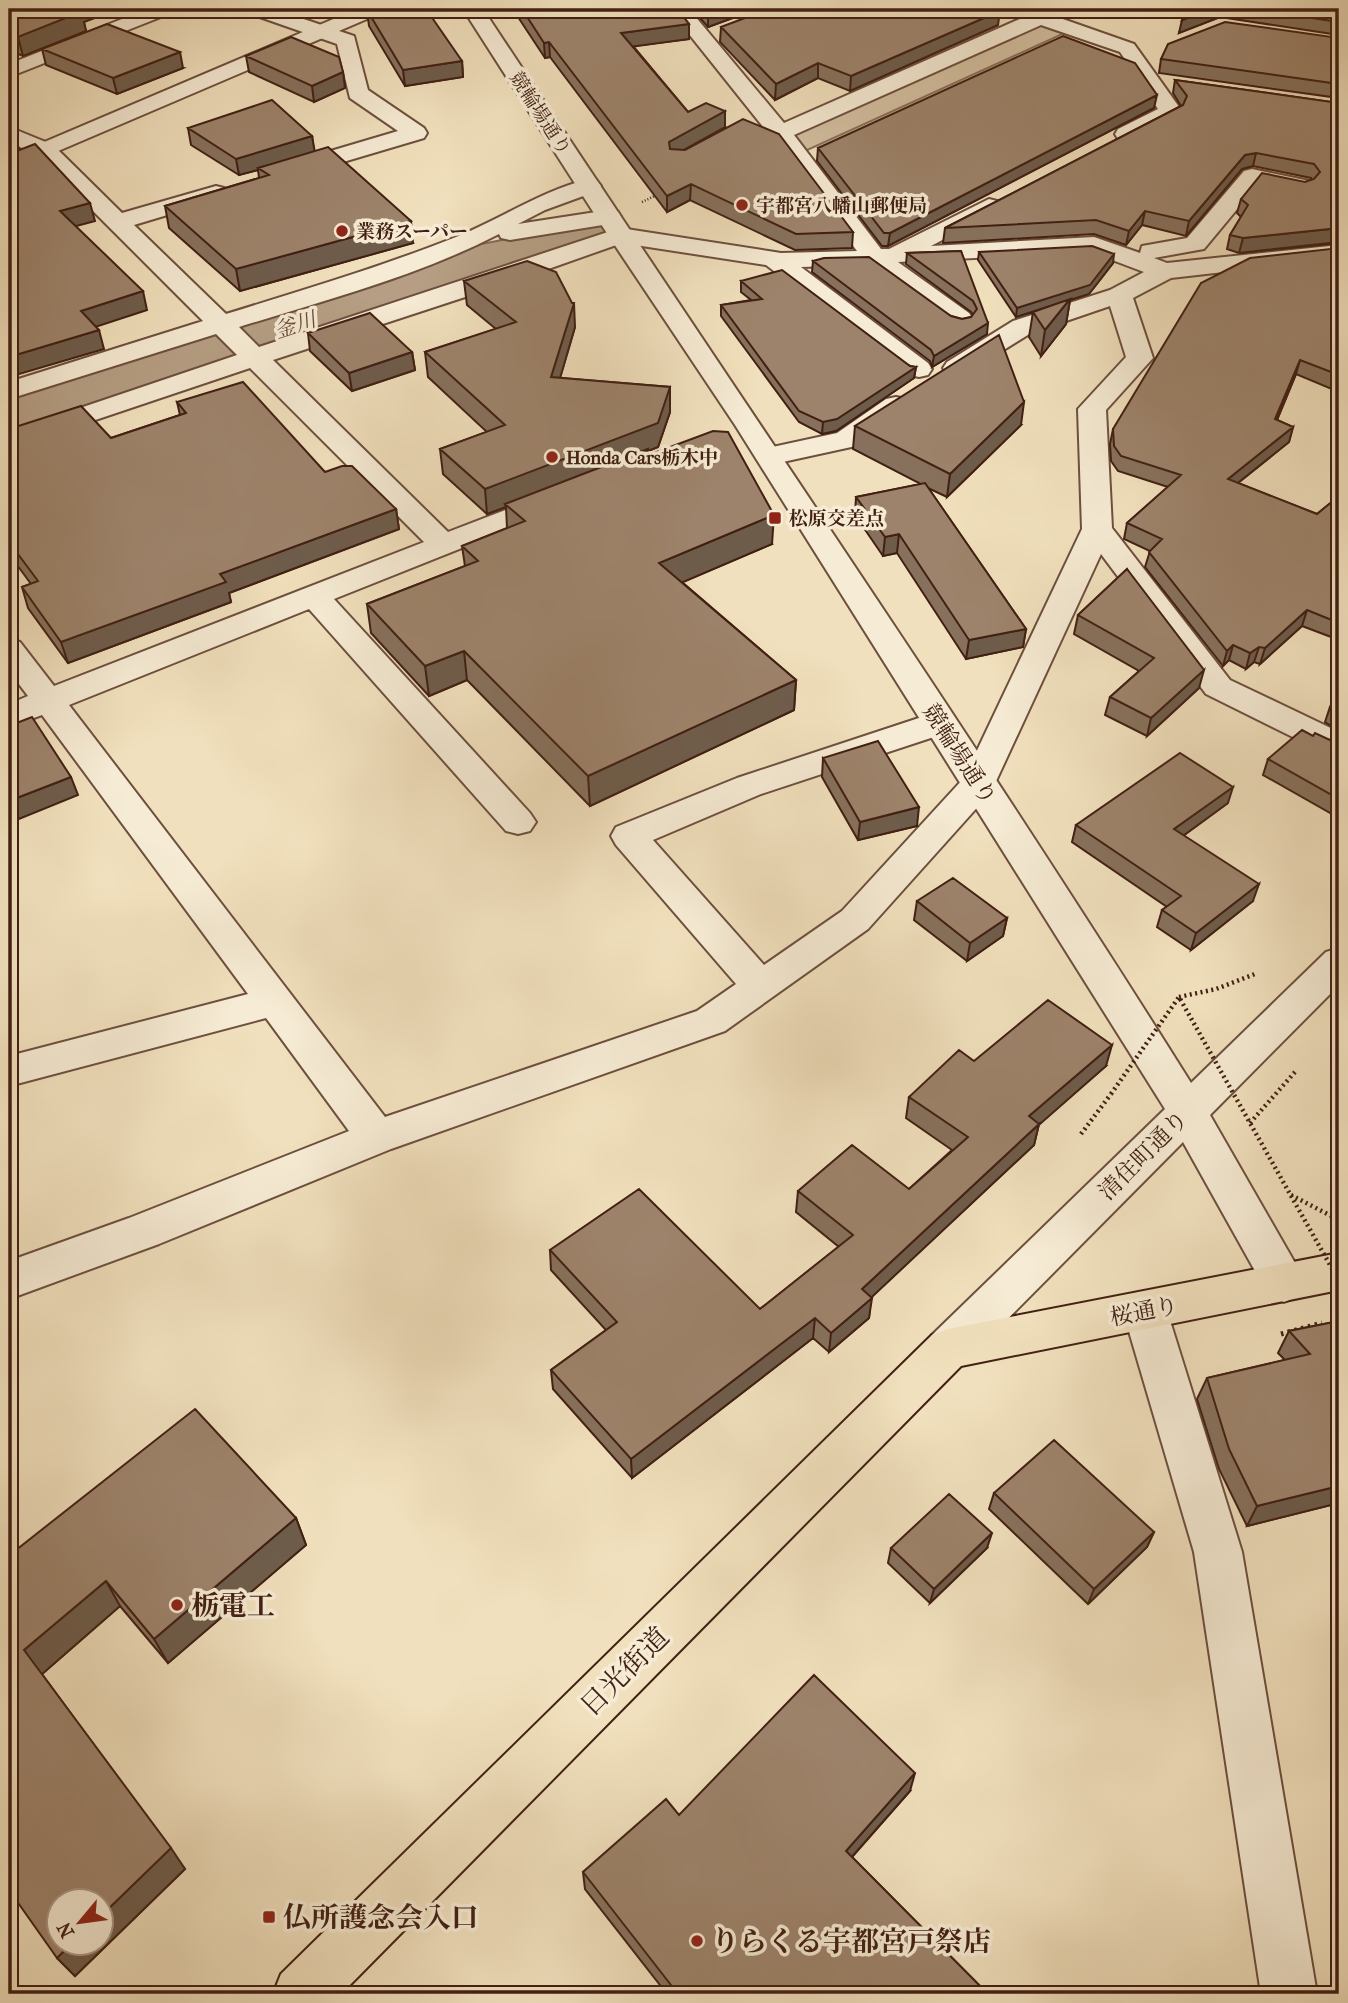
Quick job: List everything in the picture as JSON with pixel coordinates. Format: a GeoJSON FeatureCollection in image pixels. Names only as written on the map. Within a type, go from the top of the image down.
{"type":"FeatureCollection","features":[{"type":"Feature","properties":{"kind":"highway","name":"桜通り"},"geometry":{"type":"LineString","coordinates":[[948,1349],[1339,1271]]}},
{"type":"Feature","properties":{"kind":"highway","name":"日光街道"},"geometry":{"type":"LineString","coordinates":[[301,1994],[948,1349]]}},
{"type":"Feature","properties":{"kind":"street"},"geometry":{"type":"LineString","coordinates":[[9,71],[164,9]]}},
{"type":"Feature","properties":{"kind":"street"},"geometry":{"type":"LineString","coordinates":[[255,9],[347,40],[358,93],[416,133],[269,177]]}},
{"type":"Feature","properties":{"kind":"street"},"geometry":{"type":"LineString","coordinates":[[9,165],[374,9]]}},
{"type":"Feature","properties":{"kind":"street","name":"競輪場通り"},"geometry":{"type":"LineString","coordinates":[[473,9],[615,226],[738,429],[769,456],[979,784],[1187,1111],[1284,1283]]}},
{"type":"Feature","properties":{"kind":"street"},"geometry":{"type":"LineString","coordinates":[[679,9],[884,257],[960,319]]}},
{"type":"Feature","properties":{"kind":"street"},"geometry":{"type":"LineString","coordinates":[[1015,9],[1127,48],[1151,81],[1171,111],[1111,142]]}},
{"type":"Feature","properties":{"kind":"street"},"geometry":{"type":"LineString","coordinates":[[790,145],[1059,24]]}},
{"type":"Feature","properties":{"kind":"street"},"geometry":{"type":"LineString","coordinates":[[704,39],[726,30]]}},
{"type":"Feature","properties":{"kind":"street"},"geometry":{"type":"LineString","coordinates":[[1135,60],[1160,50]]}},
{"type":"Feature","properties":{"kind":"street"},"geometry":{"type":"LineString","coordinates":[[1151,81],[1178,85]]}},
{"type":"Feature","properties":{"kind":"street"},"geometry":{"type":"LineString","coordinates":[[9,134],[45,150],[443,544]]}},
{"type":"Feature","properties":{"kind":"street"},"geometry":{"type":"LineString","coordinates":[[790,145],[825,146]]}},
{"type":"Feature","properties":{"kind":"street"},"geometry":{"type":"LineString","coordinates":[[1124,256],[1195,244],[1252,176],[1302,186]]}},
{"type":"Feature","properties":{"kind":"street"},"geometry":{"type":"LineString","coordinates":[[118,222],[242,185]]}},
{"type":"Feature","properties":{"kind":"street"},"geometry":{"type":"LineString","coordinates":[[12,384],[225,326],[362,280],[467,241],[537,205],[589,186]]}},
{"type":"Feature","properties":{"kind":"street"},"geometry":{"type":"LineString","coordinates":[[884,257],[1014,193]]}},
{"type":"Feature","properties":{"kind":"street"},"geometry":{"type":"LineString","coordinates":[[467,241],[615,226],[774,259],[838,260],[1094,244],[1165,271]]}},
{"type":"Feature","properties":{"kind":"street"},"geometry":{"type":"LineString","coordinates":[[9,441],[254,355],[511,274],[615,226]]}},
{"type":"Feature","properties":{"kind":"street"},"geometry":{"type":"LineString","coordinates":[[769,456],[846,440],[899,402],[1022,327],[1119,295],[1165,271],[1339,252]]}},
{"type":"Feature","properties":{"kind":"street"},"geometry":{"type":"LineString","coordinates":[[774,259],[919,369]]}},
{"type":"Feature","properties":{"kind":"street"},"geometry":{"type":"LineString","coordinates":[[9,1280],[145,1231],[377,1137],[711,1021],[855,920],[979,784],[1097,529],[1092,409],[1140,358],[1119,295]]}},
{"type":"Feature","properties":{"kind":"street"},"geometry":{"type":"LineString","coordinates":[[9,716],[586,488]]}},
{"type":"Feature","properties":{"kind":"street"},"geometry":{"type":"LineString","coordinates":[[1097,529],[1217,687],[1339,746]]}},
{"type":"Feature","properties":{"kind":"street"},"geometry":{"type":"LineString","coordinates":[[313,595],[518,822]]}},
{"type":"Feature","properties":{"kind":"street"},"geometry":{"type":"LineString","coordinates":[[9,649],[377,1137]]}},
{"type":"Feature","properties":{"kind":"street"},"geometry":{"type":"LineString","coordinates":[[760,986],[629,836],[749,786],[940,723]]}},
{"type":"Feature","properties":{"kind":"street","name":"清住町通り"},"geometry":{"type":"LineString","coordinates":[[948,1349],[1339,962]]}},
{"type":"Feature","properties":{"kind":"street"},"geometry":{"type":"LineString","coordinates":[[9,1071],[275,1001]]}},
{"type":"Feature","properties":{"kind":"street"},"geometry":{"type":"LineString","coordinates":[[1146,1311],[1218,1552],[1289,1994]]}},
{"type":"Feature","properties":{"kind":"path"},"geometry":{"type":"LineString","coordinates":[[615,226],[659,195]]}},
{"type":"Feature","properties":{"kind":"path"},"geometry":{"type":"LineString","coordinates":[[1081,1134],[1179,997],[1216,989],[1255,974]]}},
{"type":"Feature","properties":{"kind":"path"},"geometry":{"type":"LineString","coordinates":[[1179,997],[1252,1121],[1339,1281]]}},
{"type":"Feature","properties":{"kind":"path"},"geometry":{"type":"LineString","coordinates":[[1252,1121],[1295,1072]]}},
{"type":"Feature","properties":{"kind":"path"},"geometry":{"type":"LineString","coordinates":[[1291,1195],[1339,1220]]}},
{"type":"Feature","properties":{"kind":"path"},"geometry":{"type":"LineString","coordinates":[[1281,1334],[1328,1321]]}},
{"type":"Feature","properties":{"kind":"shaded area"},"geometry":{"type":"Polygon","coordinates":[[[1040,21],[1069,31],[805,151],[791,135],[1040,21]]]}},
{"type":"Feature","properties":{"kind":"water"},"geometry":{"type":"Polygon","coordinates":[[[573,227],[576,232],[581,231],[586,241],[270,340],[250,323],[441,262],[481,244],[573,227]]]}},
{"type":"Feature","properties":{"kind":"water"},"geometry":{"type":"Polygon","coordinates":[[[212,334],[229,353],[9,423],[9,399],[212,334]]]}},
{"type":"Feature","properties":{"kind":"building"},"geometry":{"type":"Polygon","coordinates":[[[9,9],[73,9],[81,12],[18,37],[9,33],[9,9]]]}},
{"type":"Feature","properties":{"kind":"building"},"geometry":{"type":"Polygon","coordinates":[[[426,9],[462,61],[403,70],[367,10],[426,9]]]}},
{"type":"Feature","properties":{"kind":"building"},"geometry":{"type":"Polygon","coordinates":[[[522,9],[677,9],[689,24],[621,33],[688,112],[706,103],[725,111],[669,142],[670,149],[685,150],[743,119],[779,134],[853,232],[796,234],[691,184],[667,196],[549,42],[544,43],[522,9]]]}},
{"type":"Feature","properties":{"kind":"building"},"geometry":{"type":"Polygon","coordinates":[[[769,9],[1000,11],[851,76],[818,63],[776,84],[721,27],[769,9]]]}},
{"type":"Feature","properties":{"kind":"building"},"geometry":{"type":"Polygon","coordinates":[[[1188,9],[1211,9],[1182,20],[1188,9]]]}},
{"type":"Feature","properties":{"kind":"building"},"geometry":{"type":"Polygon","coordinates":[[[1252,9],[1339,9],[1339,22],[1252,9]]]}},
{"type":"Feature","properties":{"kind":"building"},"geometry":{"type":"Polygon","coordinates":[[[1225,22],[1339,38],[1339,84],[1161,59],[1168,44],[1225,22]]]}},
{"type":"Feature","properties":{"kind":"building"},"geometry":{"type":"Polygon","coordinates":[[[107,24],[180,52],[113,78],[42,49],[107,24]]]}},
{"type":"Feature","properties":{"kind":"building"},"geometry":{"type":"Polygon","coordinates":[[[1063,36],[1135,63],[1157,95],[890,233],[884,233],[818,148],[1063,36]]]}},
{"type":"Feature","properties":{"kind":"building"},"geometry":{"type":"Polygon","coordinates":[[[291,37],[339,57],[343,72],[312,86],[246,56],[291,37]]]}},
{"type":"Feature","properties":{"kind":"building"},"geometry":{"type":"Polygon","coordinates":[[[1175,80],[1339,103],[1339,228],[1243,238],[1230,235],[1248,205],[1241,199],[1262,173],[1305,182],[1314,179],[1320,172],[1314,164],[1256,153],[1245,155],[1189,221],[1145,211],[1129,231],[1096,220],[945,228],[1183,105],[1187,96],[1175,80]]]}},
{"type":"Feature","properties":{"kind":"building"},"geometry":{"type":"Polygon","coordinates":[[[272,100],[312,136],[236,159],[188,128],[272,100]]]}},
{"type":"Feature","properties":{"kind":"building"},"geometry":{"type":"Polygon","coordinates":[[[35,144],[90,203],[60,211],[143,291],[81,311],[99,330],[9,357],[9,154],[35,144]]]}},
{"type":"Feature","properties":{"kind":"building"},"geometry":{"type":"Polygon","coordinates":[[[328,147],[411,221],[236,269],[165,206],[269,175],[258,168],[328,147]]]}},
{"type":"Feature","properties":{"kind":"building"},"geometry":{"type":"Polygon","coordinates":[[[1092,246],[1114,254],[1090,285],[1017,308],[979,252],[1092,246]]]}},
{"type":"Feature","properties":{"kind":"building"},"geometry":{"type":"Polygon","coordinates":[[[1339,248],[1339,375],[1300,360],[1275,419],[1293,427],[1228,479],[1317,514],[1339,496],[1339,623],[1307,610],[1265,648],[1259,647],[1250,653],[1233,645],[1227,651],[1149,552],[1162,539],[1127,523],[1181,475],[1121,456],[1114,446],[1113,429],[1201,283],[1250,258],[1339,248]]]}},
{"type":"Feature","properties":{"kind":"building"},"geometry":{"type":"Polygon","coordinates":[[[961,251],[988,323],[934,356],[931,350],[813,261],[824,258],[869,257],[951,316],[962,319],[971,317],[977,309],[973,301],[907,253],[961,251]]]}},
{"type":"Feature","properties":{"kind":"building"},"geometry":{"type":"Polygon","coordinates":[[[527,261],[556,272],[574,303],[551,377],[670,387],[658,423],[485,489],[440,449],[505,425],[425,352],[516,322],[464,281],[527,261]]]}},
{"type":"Feature","properties":{"kind":"building"},"geometry":{"type":"Polygon","coordinates":[[[782,270],[910,366],[916,367],[837,419],[823,422],[799,411],[721,305],[762,299],[741,281],[782,270]]]}},
{"type":"Feature","properties":{"kind":"building"},"geometry":{"type":"Polygon","coordinates":[[[1070,299],[1045,330],[1033,312],[1070,299]]]}},
{"type":"Feature","properties":{"kind":"building"},"geometry":{"type":"Polygon","coordinates":[[[370,313],[412,352],[349,373],[308,333],[370,313]]]}},
{"type":"Feature","properties":{"kind":"building"},"geometry":{"type":"Polygon","coordinates":[[[999,335],[1024,402],[950,474],[855,426],[999,335]]]}},
{"type":"Feature","properties":{"kind":"building"},"geometry":{"type":"Polygon","coordinates":[[[243,382],[325,472],[342,466],[352,466],[396,509],[220,574],[226,582],[61,642],[22,587],[38,581],[9,542],[9,429],[81,406],[111,438],[186,413],[177,402],[243,382]]]}},
{"type":"Feature","properties":{"kind":"building"},"geometry":{"type":"Polygon","coordinates":[[[713,431],[728,432],[774,515],[659,563],[796,680],[588,776],[464,651],[425,666],[367,604],[478,561],[462,546],[525,521],[505,504],[648,449],[646,456],[713,431]]]}},
{"type":"Feature","properties":{"kind":"building"},"geometry":{"type":"Polygon","coordinates":[[[925,483],[1026,629],[969,640],[899,534],[885,537],[856,497],[925,483]]]}},
{"type":"Feature","properties":{"kind":"building"},"geometry":{"type":"Polygon","coordinates":[[[1127,569],[1204,670],[1151,718],[1110,697],[1154,658],[1078,615],[1127,569]]]}},
{"type":"Feature","properties":{"kind":"building"},"geometry":{"type":"Polygon","coordinates":[[[1339,691],[1339,712],[1330,707],[1339,691]]]}},
{"type":"Feature","properties":{"kind":"building"},"geometry":{"type":"Polygon","coordinates":[[[32,717],[71,777],[9,801],[9,726],[32,717]]]}},
{"type":"Feature","properties":{"kind":"building"},"geometry":{"type":"Polygon","coordinates":[[[1302,730],[1313,736],[1315,733],[1339,742],[1339,799],[1268,759],[1302,730]]]}},
{"type":"Feature","properties":{"kind":"building"},"geometry":{"type":"Polygon","coordinates":[[[878,741],[919,807],[860,822],[823,758],[878,741]]]}},
{"type":"Feature","properties":{"kind":"building"},"geometry":{"type":"Polygon","coordinates":[[[1180,753],[1233,787],[1174,829],[1259,884],[1196,933],[1162,910],[1181,896],[1076,825],[1180,753]]]}},
{"type":"Feature","properties":{"kind":"building"},"geometry":{"type":"Polygon","coordinates":[[[953,878],[1007,918],[970,943],[917,901],[953,878]]]}},
{"type":"Feature","properties":{"kind":"building"},"geometry":{"type":"Polygon","coordinates":[[[1048,1000],[1112,1045],[1029,1116],[1039,1124],[862,1289],[872,1298],[831,1333],[815,1318],[631,1459],[551,1370],[617,1322],[550,1250],[639,1189],[760,1309],[853,1235],[798,1191],[852,1145],[909,1189],[968,1137],[909,1097],[959,1050],[974,1061],[1048,1000]]]}},
{"type":"Feature","properties":{"kind":"building"},"geometry":{"type":"Polygon","coordinates":[[[1339,1321],[1339,1486],[1257,1506],[1229,1449],[1207,1378],[1310,1354],[1289,1331],[1339,1321]]]}},
{"type":"Feature","properties":{"kind":"building"},"geometry":{"type":"Polygon","coordinates":[[[195,1409],[296,1518],[154,1639],[106,1581],[24,1650],[171,1848],[116,1901],[116,1888],[46,1888],[46,1942],[9,1890],[9,1541],[16,1550],[195,1409]]]}},
{"type":"Feature","properties":{"kind":"building"},"geometry":{"type":"Polygon","coordinates":[[[1054,1440],[1154,1532],[1094,1589],[994,1493],[1054,1440]]]}},
{"type":"Feature","properties":{"kind":"building"},"geometry":{"type":"Polygon","coordinates":[[[949,1494],[992,1533],[934,1589],[891,1548],[949,1494]]]}},
{"type":"Feature","properties":{"kind":"building"},"geometry":{"type":"Polygon","coordinates":[[[814,1675],[915,1773],[846,1851],[988,1994],[678,1994],[583,1872],[666,1799],[679,1815],[814,1675]]]}},
{"type":"Feature","properties":{"kind":"waterway","name":"釜川"},"geometry":{"type":"LineString","coordinates":[[9,416],[582,233]]}},
{"type":"Feature","properties":{"kind":"place","name":"宇都宮八幡山郵便局"},"geometry":{"type":"Point","coordinates":[742,205]}},
{"type":"Feature","properties":{"kind":"place","name":"業務スーパー"},"geometry":{"type":"Point","coordinates":[342,231]}},
{"type":"Feature","properties":{"kind":"place","name":"Honda Cars栃木中"},"geometry":{"type":"Point","coordinates":[552,457]}},
{"type":"Feature","properties":{"kind":"place","name":"松原交差点"},"geometry":{"type":"Point","coordinates":[775,518]}},
{"type":"Feature","properties":{"kind":"place","name":"栃電工"},"geometry":{"type":"Point","coordinates":[177,1605]}},
{"type":"Feature","properties":{"kind":"place","name":"仏所護念会入口"},"geometry":{"type":"Point","coordinates":[269,1917]}},
{"type":"Feature","properties":{"kind":"place","name":"りらくる宇都宮戸祭店"},"geometry":{"type":"Point","coordinates":[697,1941]}}]}
